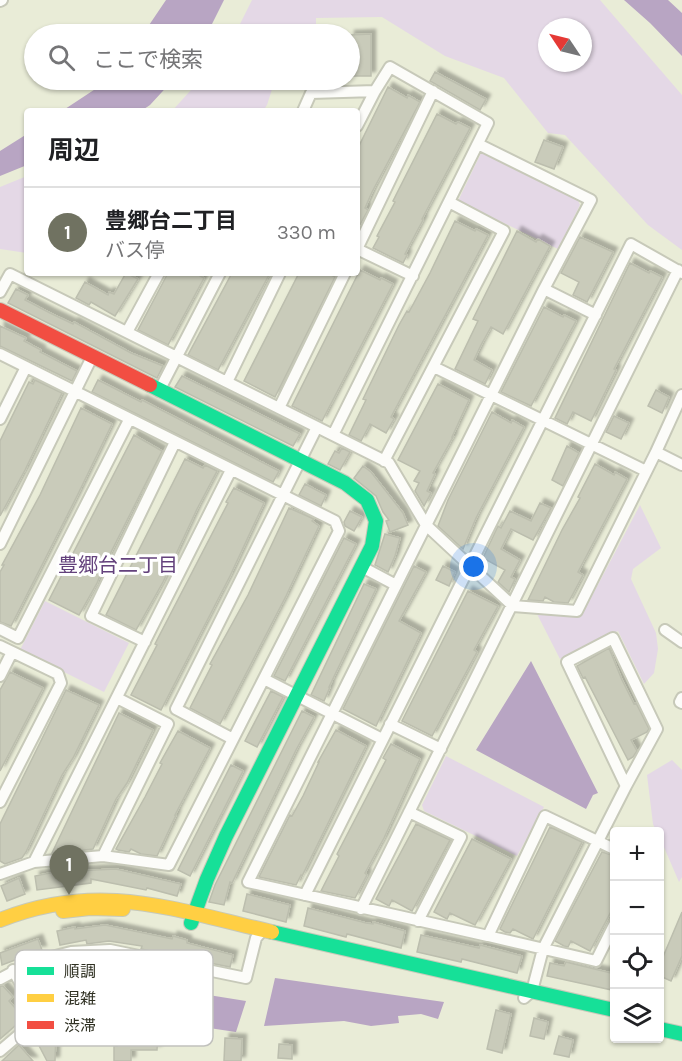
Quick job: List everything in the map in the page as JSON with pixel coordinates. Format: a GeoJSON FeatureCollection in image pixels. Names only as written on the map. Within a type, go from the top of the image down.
{"type":"FeatureCollection","features":[{"type":"Feature","properties":{"kind":"street"},"geometry":{"type":"LineString","coordinates":[[333,435],[488,123],[390,67],[360,120]]}},
{"type":"Feature","properties":{"kind":"street"},"geometry":{"type":"LineString","coordinates":[[304,108],[311,93],[375,91]]}},
{"type":"Feature","properties":{"kind":"street"},"geometry":{"type":"LineString","coordinates":[[360,243],[433,91]]}},
{"type":"Feature","properties":{"kind":"street"},"geometry":{"type":"LineString","coordinates":[[478,144],[591,200],[544,289],[248,882],[596,961],[610,934]]}},
{"type":"Feature","properties":{"kind":"street"},"geometry":{"type":"LineString","coordinates":[[384,461],[504,231],[449,202]]}},
{"type":"Feature","properties":{"kind":"street"},"geometry":{"type":"LineString","coordinates":[[305,896],[631,244],[680,271],[361,909]]}},
{"type":"Feature","properties":{"kind":"street"},"geometry":{"type":"LineString","coordinates":[[360,250],[412,276]]}},
{"type":"Feature","properties":{"kind":"street"},"geometry":{"type":"LineString","coordinates":[[0,292],[10,274],[389,464],[426,525],[513,606],[577,611],[682,395]]}},
{"type":"Feature","properties":{"kind":"street"},"geometry":{"type":"LineString","coordinates":[[128,332],[157,276]]}},
{"type":"Feature","properties":{"kind":"street"},"geometry":{"type":"LineString","coordinates":[[159,391],[175,356],[218,276]]}},
{"type":"Feature","properties":{"kind":"street"},"geometry":{"type":"LineString","coordinates":[[227,382],[279,276]]}},
{"type":"Feature","properties":{"kind":"street"},"geometry":{"type":"LineString","coordinates":[[279,408],[344,276]]}},
{"type":"Feature","properties":{"kind":"street"},"geometry":{"type":"LineString","coordinates":[[544,289],[596,315]]}},
{"type":"Feature","properties":{"kind":"street"},"geometry":{"type":"LineString","coordinates":[[0,310],[299,462],[345,483],[367,500],[376,521],[372,546],[299,696],[216,856],[201,890],[192,919]]}},
{"type":"Feature","properties":{"kind":"street"},"geometry":{"type":"LineString","coordinates":[[0,354],[335,521],[339,531],[169,865],[103,856],[34,862],[0,874]]}},
{"type":"Feature","properties":{"kind":"street"},"geometry":{"type":"LineString","coordinates":[[0,544],[92,357]]}},
{"type":"Feature","properties":{"kind":"street"},"geometry":{"type":"LineString","coordinates":[[0,419],[26,367]]}},
{"type":"Feature","properties":{"kind":"street"},"geometry":{"type":"LineString","coordinates":[[434,367],[646,471]]}},
{"type":"Feature","properties":{"kind":"street"},"geometry":{"type":"LineString","coordinates":[[0,629],[18,638],[129,420]]}},
{"type":"Feature","properties":{"kind":"street"},"geometry":{"type":"LineString","coordinates":[[233,739],[176,709],[316,427]]}},
{"type":"Feature","properties":{"kind":"street"},"geometry":{"type":"LineString","coordinates":[[145,642],[91,616],[175,442]]}},
{"type":"Feature","properties":{"kind":"street"},"geometry":{"type":"LineString","coordinates":[[656,452],[682,465]]}},
{"type":"Feature","properties":{"kind":"street"},"geometry":{"type":"LineString","coordinates":[[34,862],[231,470]]}},
{"type":"Feature","properties":{"kind":"street"},"geometry":{"type":"LineString","coordinates":[[362,567],[396,585]]}},
{"type":"Feature","properties":{"kind":"street"},"geometry":{"type":"LineString","coordinates":[[665,630],[682,642]]}},
{"type":"Feature","properties":{"kind":"street"},"geometry":{"type":"LineString","coordinates":[[528,995],[543,949],[597,840],[657,729],[613,638],[567,662],[626,786]]}},
{"type":"Feature","properties":{"kind":"street"},"geometry":{"type":"LineString","coordinates":[[0,646],[58,674],[61,683],[0,802]]}},
{"type":"Feature","properties":{"kind":"street"},"geometry":{"type":"LineString","coordinates":[[0,676],[12,652]]}},
{"type":"Feature","properties":{"kind":"street"},"geometry":{"type":"LineString","coordinates":[[264,679],[382,739]]}},
{"type":"Feature","properties":{"kind":"street"},"geometry":{"type":"LineString","coordinates":[[103,856],[168,724],[117,698]]}},
{"type":"Feature","properties":{"kind":"street"},"geometry":{"type":"LineString","coordinates":[[390,724],[441,749]]}},
{"type":"Feature","properties":{"kind":"street"},"geometry":{"type":"LineString","coordinates":[[409,812],[461,837],[418,921]]}},
{"type":"Feature","properties":{"kind":"street"},"geometry":{"type":"LineString","coordinates":[[488,936],[545,816],[610,846]]}},
{"type":"Feature","properties":{"kind":"street"},"geometry":{"type":"LineString","coordinates":[[0,920],[53,903],[90,897],[140,902],[192,919]]}},
{"type":"Feature","properties":{"kind":"street"},"geometry":{"type":"LineString","coordinates":[[0,930],[43,915],[90,908],[135,911],[192,919],[528,995],[610,1017]]}},
{"type":"Feature","properties":{"kind":"street"},"geometry":{"type":"LineString","coordinates":[[213,971],[246,978],[260,934]]}},
{"type":"Feature","properties":{"kind":"street"},"geometry":{"type":"LineString","coordinates":[[0,979],[13,970],[15,974]]}},
{"type":"Feature","properties":{"kind":"street"},"geometry":{"type":"LineString","coordinates":[[528,995],[610,1009]]}},
{"type":"Feature","properties":{"kind":"street"},"geometry":{"type":"LineString","coordinates":[[664,1021],[682,1025]]}},
{"type":"Feature","properties":{"kind":"street"},"geometry":{"type":"LineString","coordinates":[[664,1030],[682,1034]]}},
{"type":"Feature","properties":{"kind":"street"},"geometry":{"type":"LineString","coordinates":[[0,1052],[15,1039]]}},
{"type":"Feature","properties":{"kind":"shaded area"},"geometry":{"type":"Polygon","coordinates":[[[166,0],[224,0],[212,24],[150,24],[166,0]]]}},
{"type":"Feature","properties":{"kind":"shaded area"},"geometry":{"type":"Polygon","coordinates":[[[252,0],[600,0],[682,95],[682,250],[648,225],[565,135],[548,133],[504,78],[445,56],[382,17],[316,18],[316,24],[240,24],[252,0]]]}},
{"type":"Feature","properties":{"kind":"shaded area"},"geometry":{"type":"Polygon","coordinates":[[[624,0],[668,0],[682,13],[682,56],[650,23],[624,0]]]}},
{"type":"Feature","properties":{"kind":"shaded area"},"geometry":{"type":"Polygon","coordinates":[[[94,90],[164,90],[146,108],[67,108],[94,90]]]}},
{"type":"Feature","properties":{"kind":"shaded area"},"geometry":{"type":"Polygon","coordinates":[[[191,90],[272,90],[265,108],[175,108],[191,90]]]}},
{"type":"Feature","properties":{"kind":"shaded area"},"geometry":{"type":"Polygon","coordinates":[[[24,136],[24,166],[0,176],[0,151],[24,136]]]}},
{"type":"Feature","properties":{"kind":"shaded area"},"geometry":{"type":"Polygon","coordinates":[[[482,151],[577,198],[580,205],[558,249],[458,201],[482,151]]]}},
{"type":"Feature","properties":{"kind":"shaded area"},"geometry":{"type":"Polygon","coordinates":[[[24,177],[24,253],[0,249],[0,187],[24,177]]]}},
{"type":"Feature","properties":{"kind":"shaded area"},"geometry":{"type":"Polygon","coordinates":[[[640,505],[661,548],[633,569],[631,579],[656,633],[658,649],[654,673],[644,684],[618,631],[560,659],[537,614],[582,615],[640,505]]]}},
{"type":"Feature","properties":{"kind":"shaded area"},"geometry":{"type":"Polygon","coordinates":[[[45,601],[129,643],[104,692],[20,650],[45,601]]]}},
{"type":"Feature","properties":{"kind":"shaded area"},"geometry":{"type":"Polygon","coordinates":[[[531,661],[598,793],[593,795],[586,809],[476,750],[531,661]]]}},
{"type":"Feature","properties":{"kind":"shaded area"},"geometry":{"type":"Polygon","coordinates":[[[446,756],[544,807],[517,856],[424,811],[422,805],[446,756]]]}},
{"type":"Feature","properties":{"kind":"shaded area"},"geometry":{"type":"Polygon","coordinates":[[[672,760],[682,770],[682,877],[679,882],[664,847],[664,827],[654,827],[653,824],[647,775],[672,760]]]}},
{"type":"Feature","properties":{"kind":"shaded area"},"geometry":{"type":"Polygon","coordinates":[[[275,978],[444,1002],[438,1019],[421,1014],[398,1016],[399,1023],[371,1026],[344,1021],[264,1026],[275,978]]]}},
{"type":"Feature","properties":{"kind":"shaded area"},"geometry":{"type":"Polygon","coordinates":[[[213,996],[246,1001],[236,1032],[213,1029],[213,996]]]}},
{"type":"Feature","properties":{"kind":"building"},"geometry":{"type":"Polygon","coordinates":[[[371,34],[371,76],[360,76],[360,35],[371,34]]]}},
{"type":"Feature","properties":{"kind":"building"},"geometry":{"type":"Polygon","coordinates":[[[435,72],[486,99],[480,110],[430,81],[435,72]]]}},
{"type":"Feature","properties":{"kind":"building"},"geometry":{"type":"Polygon","coordinates":[[[388,87],[407,98],[408,95],[420,102],[372,192],[365,208],[368,210],[360,225],[360,144],[388,87]]]}},
{"type":"Feature","properties":{"kind":"building"},"geometry":{"type":"Polygon","coordinates":[[[437,114],[470,128],[422,219],[403,263],[373,248],[395,202],[393,201],[437,114]]]}},
{"type":"Feature","properties":{"kind":"building"},"geometry":{"type":"Polygon","coordinates":[[[544,140],[563,147],[554,169],[535,162],[544,140]]]}},
{"type":"Feature","properties":{"kind":"building"},"geometry":{"type":"Polygon","coordinates":[[[455,221],[488,235],[391,417],[394,419],[386,433],[370,424],[361,441],[349,435],[366,400],[363,399],[399,325],[407,311],[409,312],[430,273],[455,221]]]}},
{"type":"Feature","properties":{"kind":"building"},"geometry":{"type":"Polygon","coordinates":[[[517,231],[536,242],[538,239],[550,246],[503,334],[491,327],[481,345],[474,360],[492,370],[485,384],[455,369],[478,321],[473,319],[517,231]]]}},
{"type":"Feature","properties":{"kind":"building"},"geometry":{"type":"Polygon","coordinates":[[[580,237],[613,252],[587,302],[573,295],[579,282],[561,273],[580,237]]]}},
{"type":"Feature","properties":{"kind":"building"},"geometry":{"type":"Polygon","coordinates":[[[630,263],[662,277],[614,369],[616,370],[591,421],[573,412],[567,424],[555,418],[630,263]]]}},
{"type":"Feature","properties":{"kind":"building"},"geometry":{"type":"Polygon","coordinates":[[[360,270],[393,284],[322,421],[292,406],[357,276],[360,276],[360,270]]]}},
{"type":"Feature","properties":{"kind":"building"},"geometry":{"type":"Polygon","coordinates":[[[124,276],[138,279],[115,316],[91,302],[89,305],[76,298],[85,282],[108,295],[109,292],[114,294],[124,276]]]}},
{"type":"Feature","properties":{"kind":"building"},"geometry":{"type":"Polygon","coordinates":[[[166,276],[200,276],[204,278],[168,345],[138,330],[166,276]]]}},
{"type":"Feature","properties":{"kind":"building"},"geometry":{"type":"Polygon","coordinates":[[[230,276],[268,276],[218,370],[188,355],[230,276]]]}},
{"type":"Feature","properties":{"kind":"building"},"geometry":{"type":"Polygon","coordinates":[[[297,276],[335,277],[275,397],[244,381],[297,276]]]}},
{"type":"Feature","properties":{"kind":"building"},"geometry":{"type":"Polygon","coordinates":[[[16,289],[28,295],[25,300],[73,324],[74,322],[131,353],[163,366],[157,378],[8,303],[16,289]]]}},
{"type":"Feature","properties":{"kind":"building"},"geometry":{"type":"Polygon","coordinates":[[[544,307],[576,321],[531,406],[501,392],[544,307]]]}},
{"type":"Feature","properties":{"kind":"building"},"geometry":{"type":"Polygon","coordinates":[[[0,326],[26,338],[24,341],[41,350],[40,352],[77,371],[72,381],[0,346],[0,326]]]}},
{"type":"Feature","properties":{"kind":"building"},"geometry":{"type":"Polygon","coordinates":[[[182,376],[300,434],[293,446],[175,387],[182,376]]]}},
{"type":"Feature","properties":{"kind":"building"},"geometry":{"type":"Polygon","coordinates":[[[35,380],[62,393],[0,516],[0,441],[29,382],[33,384],[35,380]]]}},
{"type":"Feature","properties":{"kind":"building"},"geometry":{"type":"Polygon","coordinates":[[[98,380],[141,402],[142,400],[279,471],[273,482],[92,392],[98,380]]]}},
{"type":"Feature","properties":{"kind":"building"},"geometry":{"type":"Polygon","coordinates":[[[438,384],[469,400],[453,437],[433,473],[435,474],[427,491],[431,493],[424,506],[415,491],[419,483],[414,481],[420,471],[398,460],[438,384]]]}},
{"type":"Feature","properties":{"kind":"building"},"geometry":{"type":"Polygon","coordinates":[[[656,390],[669,397],[662,413],[648,406],[656,390]]]}},
{"type":"Feature","properties":{"kind":"building"},"geometry":{"type":"Polygon","coordinates":[[[81,408],[112,424],[11,626],[0,622],[0,572],[4,565],[2,565],[40,495],[81,408]]]}},
{"type":"Feature","properties":{"kind":"building"},"geometry":{"type":"Polygon","coordinates":[[[492,412],[511,423],[512,420],[524,427],[476,518],[463,549],[438,526],[448,500],[492,412]]]}},
{"type":"Feature","properties":{"kind":"building"},"geometry":{"type":"Polygon","coordinates":[[[614,416],[629,423],[621,439],[606,432],[614,416]]]}},
{"type":"Feature","properties":{"kind":"building"},"geometry":{"type":"Polygon","coordinates":[[[134,435],[162,451],[79,615],[49,600],[134,435]]]}},
{"type":"Feature","properties":{"kind":"building"},"geometry":{"type":"Polygon","coordinates":[[[567,446],[579,453],[563,486],[552,480],[567,446]]]}},
{"type":"Feature","properties":{"kind":"building"},"geometry":{"type":"Polygon","coordinates":[[[342,448],[350,452],[340,470],[328,464],[335,451],[339,453],[342,448]]]}},
{"type":"Feature","properties":{"kind":"building"},"geometry":{"type":"Polygon","coordinates":[[[185,459],[203,468],[205,465],[217,471],[163,582],[136,630],[106,615],[185,459]]]}},
{"type":"Feature","properties":{"kind":"building"},"geometry":{"type":"Polygon","coordinates":[[[595,464],[614,475],[615,472],[627,479],[578,572],[583,575],[568,603],[554,602],[545,597],[543,601],[528,600],[580,498],[578,497],[595,464]]]}},
{"type":"Feature","properties":{"kind":"building"},"geometry":{"type":"Polygon","coordinates":[[[363,466],[371,472],[403,513],[408,525],[390,532],[386,521],[389,520],[376,496],[354,478],[363,466]]]}},
{"type":"Feature","properties":{"kind":"building"},"geometry":{"type":"Polygon","coordinates":[[[305,484],[326,495],[321,506],[299,495],[305,484]]]}},
{"type":"Feature","properties":{"kind":"building"},"geometry":{"type":"Polygon","coordinates":[[[234,488],[264,503],[230,576],[161,710],[131,695],[234,488]]]}},
{"type":"Feature","properties":{"kind":"building"},"geometry":{"type":"Polygon","coordinates":[[[540,503],[551,508],[533,540],[511,529],[501,549],[520,560],[511,577],[515,579],[509,592],[498,582],[505,570],[483,558],[498,526],[501,528],[510,511],[531,521],[540,503]]]}},
{"type":"Feature","properties":{"kind":"building"},"geometry":{"type":"Polygon","coordinates":[[[289,508],[314,519],[312,521],[319,526],[220,724],[190,708],[212,665],[210,664],[248,595],[289,508]]]}},
{"type":"Feature","properties":{"kind":"building"},"geometry":{"type":"Polygon","coordinates":[[[350,511],[362,517],[354,531],[345,526],[344,522],[350,511]]]}},
{"type":"Feature","properties":{"kind":"building"},"geometry":{"type":"Polygon","coordinates":[[[385,534],[400,538],[388,572],[375,565],[385,534]]]}},
{"type":"Feature","properties":{"kind":"building"},"geometry":{"type":"Polygon","coordinates":[[[344,538],[356,544],[285,681],[274,676],[344,538]]]}},
{"type":"Feature","properties":{"kind":"building"},"geometry":{"type":"Polygon","coordinates":[[[414,566],[426,572],[399,621],[421,633],[376,726],[343,709],[414,566]]]}},
{"type":"Feature","properties":{"kind":"building"},"geometry":{"type":"Polygon","coordinates":[[[443,566],[455,572],[449,586],[436,580],[443,566]]]}},
{"type":"Feature","properties":{"kind":"building"},"geometry":{"type":"Polygon","coordinates":[[[364,584],[376,589],[324,701],[311,695],[364,584]]]}},
{"type":"Feature","properties":{"kind":"building"},"geometry":{"type":"Polygon","coordinates":[[[468,591],[498,606],[474,650],[477,652],[432,736],[402,721],[468,591]]]}},
{"type":"Feature","properties":{"kind":"building"},"geometry":{"type":"Polygon","coordinates":[[[609,648],[622,680],[649,729],[631,740],[637,751],[628,760],[577,666],[609,648]]]}},
{"type":"Feature","properties":{"kind":"building"},"geometry":{"type":"Polygon","coordinates":[[[10,672],[43,688],[0,771],[0,690],[10,672]]]}},
{"type":"Feature","properties":{"kind":"building"},"geometry":{"type":"Polygon","coordinates":[[[66,690],[99,705],[62,775],[26,852],[22,858],[5,864],[0,861],[0,824],[66,690]]]}},
{"type":"Feature","properties":{"kind":"building"},"geometry":{"type":"Polygon","coordinates":[[[271,691],[283,697],[257,747],[245,741],[271,691]]]}},
{"type":"Feature","properties":{"kind":"building"},"geometry":{"type":"Polygon","coordinates":[[[302,711],[314,717],[232,883],[230,882],[224,905],[209,902],[215,885],[302,711]]]}},
{"type":"Feature","properties":{"kind":"building"},"geometry":{"type":"Polygon","coordinates":[[[119,713],[153,730],[127,783],[116,799],[93,849],[77,851],[70,848],[68,851],[52,853],[119,713]]]}},
{"type":"Feature","properties":{"kind":"building"},"geometry":{"type":"Polygon","coordinates":[[[336,730],[366,746],[302,876],[296,885],[259,877],[290,815],[292,816],[303,796],[336,730]]]}},
{"type":"Feature","properties":{"kind":"building"},"geometry":{"type":"Polygon","coordinates":[[[178,731],[210,748],[175,815],[157,856],[141,854],[131,849],[129,852],[116,849],[145,797],[178,731]]]}},
{"type":"Feature","properties":{"kind":"building"},"geometry":{"type":"Polygon","coordinates":[[[391,744],[420,759],[384,838],[365,873],[367,875],[355,898],[321,891],[339,856],[337,854],[386,760],[383,758],[391,744]]]}},
{"type":"Feature","properties":{"kind":"building"},"geometry":{"type":"Polygon","coordinates":[[[231,765],[243,771],[190,876],[178,870],[231,765]]]}},
{"type":"Feature","properties":{"kind":"building"},"geometry":{"type":"Polygon","coordinates":[[[416,824],[450,840],[412,911],[392,900],[389,906],[376,899],[416,824]]]}},
{"type":"Feature","properties":{"kind":"building"},"geometry":{"type":"Polygon","coordinates":[[[550,827],[582,842],[533,939],[513,929],[510,933],[505,932],[500,929],[550,827]]]}},
{"type":"Feature","properties":{"kind":"building"},"geometry":{"type":"Polygon","coordinates":[[[472,839],[511,859],[475,925],[450,913],[447,919],[434,912],[472,839]]]}},
{"type":"Feature","properties":{"kind":"building"},"geometry":{"type":"Polygon","coordinates":[[[602,852],[610,854],[610,913],[590,951],[571,941],[568,947],[555,941],[602,852]]]}},
{"type":"Feature","properties":{"kind":"building"},"geometry":{"type":"Polygon","coordinates":[[[116,869],[181,884],[177,896],[147,888],[146,890],[91,879],[91,883],[37,890],[35,876],[55,872],[116,869]]]}},
{"type":"Feature","properties":{"kind":"building"},"geometry":{"type":"Polygon","coordinates":[[[19,878],[25,894],[7,901],[1,886],[19,878]]]}},
{"type":"Feature","properties":{"kind":"building"},"geometry":{"type":"Polygon","coordinates":[[[247,894],[290,905],[286,922],[243,911],[247,894]]]}},
{"type":"Feature","properties":{"kind":"building"},"geometry":{"type":"Polygon","coordinates":[[[308,908],[405,931],[401,948],[304,926],[308,908]]]}},
{"type":"Feature","properties":{"kind":"building"},"geometry":{"type":"Polygon","coordinates":[[[682,912],[682,956],[671,981],[664,978],[664,955],[682,912]]]}},
{"type":"Feature","properties":{"kind":"building"},"geometry":{"type":"Polygon","coordinates":[[[105,925],[172,939],[173,936],[187,940],[187,943],[233,955],[230,967],[213,964],[213,950],[146,950],[141,949],[142,946],[109,941],[87,944],[86,940],[60,945],[57,931],[75,927],[75,929],[105,925]]]}},
{"type":"Feature","properties":{"kind":"building"},"geometry":{"type":"Polygon","coordinates":[[[421,935],[479,948],[480,945],[522,956],[517,973],[462,959],[461,962],[417,952],[421,935]]]}},
{"type":"Feature","properties":{"kind":"building"},"geometry":{"type":"Polygon","coordinates":[[[38,939],[42,950],[15,950],[15,960],[2,965],[0,953],[38,939]]]}},
{"type":"Feature","properties":{"kind":"building"},"geometry":{"type":"Polygon","coordinates":[[[566,962],[610,973],[610,990],[547,976],[550,963],[564,966],[566,962]]]}},
{"type":"Feature","properties":{"kind":"building"},"geometry":{"type":"Polygon","coordinates":[[[0,986],[3,986],[13,997],[9,1001],[15,1008],[15,1026],[0,1039],[0,986]]]}},
{"type":"Feature","properties":{"kind":"building"},"geometry":{"type":"Polygon","coordinates":[[[496,1010],[511,1014],[502,1053],[487,1049],[496,1010]]]}},
{"type":"Feature","properties":{"kind":"building"},"geometry":{"type":"Polygon","coordinates":[[[534,1018],[548,1022],[544,1039],[530,1036],[534,1018]]]}},
{"type":"Feature","properties":{"kind":"building"},"geometry":{"type":"Polygon","coordinates":[[[559,1036],[573,1040],[569,1057],[554,1054],[559,1036]]]}},
{"type":"Feature","properties":{"kind":"building"},"geometry":{"type":"Polygon","coordinates":[[[225,1038],[242,1039],[241,1061],[224,1061],[225,1038]]]}},
{"type":"Feature","properties":{"kind":"building"},"geometry":{"type":"Polygon","coordinates":[[[279,1044],[292,1045],[292,1059],[278,1058],[279,1044]]]}},
{"type":"Feature","properties":{"kind":"building"},"geometry":{"type":"Polygon","coordinates":[[[20,1046],[33,1061],[2,1061],[20,1046]]]}},
{"type":"Feature","properties":{"kind":"building"},"geometry":{"type":"Polygon","coordinates":[[[39,1046],[55,1046],[55,1061],[47,1061],[39,1046]]]}},
{"type":"Feature","properties":{"kind":"building"},"geometry":{"type":"Polygon","coordinates":[[[114,1046],[157,1046],[157,1050],[131,1050],[131,1061],[114,1061],[114,1046]]]}},
{"type":"Feature","properties":{"kind":"traffic: fast"},"geometry":{"type":"LineString","coordinates":[[150,385],[345,483],[367,500],[376,521],[372,546],[226,836],[191,923]]}},
{"type":"Feature","properties":{"kind":"traffic: fast"},"geometry":{"type":"LineString","coordinates":[[272,932],[610,1009]]}},
{"type":"Feature","properties":{"kind":"traffic: fast"},"geometry":{"type":"LineString","coordinates":[[664,1030],[682,1034]]}},
{"type":"Feature","properties":{"kind":"traffic: slow"},"geometry":{"type":"LineString","coordinates":[[0,920],[36,908],[71,902],[104,900],[169,908],[272,932]]}},
{"type":"Feature","properties":{"kind":"traffic: slow"},"geometry":{"type":"LineString","coordinates":[[63,911],[90,908],[123,909]]}},
{"type":"Feature","properties":{"kind":"traffic: jam"},"geometry":{"type":"LineString","coordinates":[[0,310],[150,385]]}},
{"type":"Feature","properties":{"kind":"place","name":"豊郷台二丁目"},"geometry":{"type":"Point","coordinates":[69,895]}},
{"type":"Feature","properties":{"kind":"district","name":"豊郷台二丁目"},"geometry":{"type":"Point","coordinates":[118,565]}}]}
